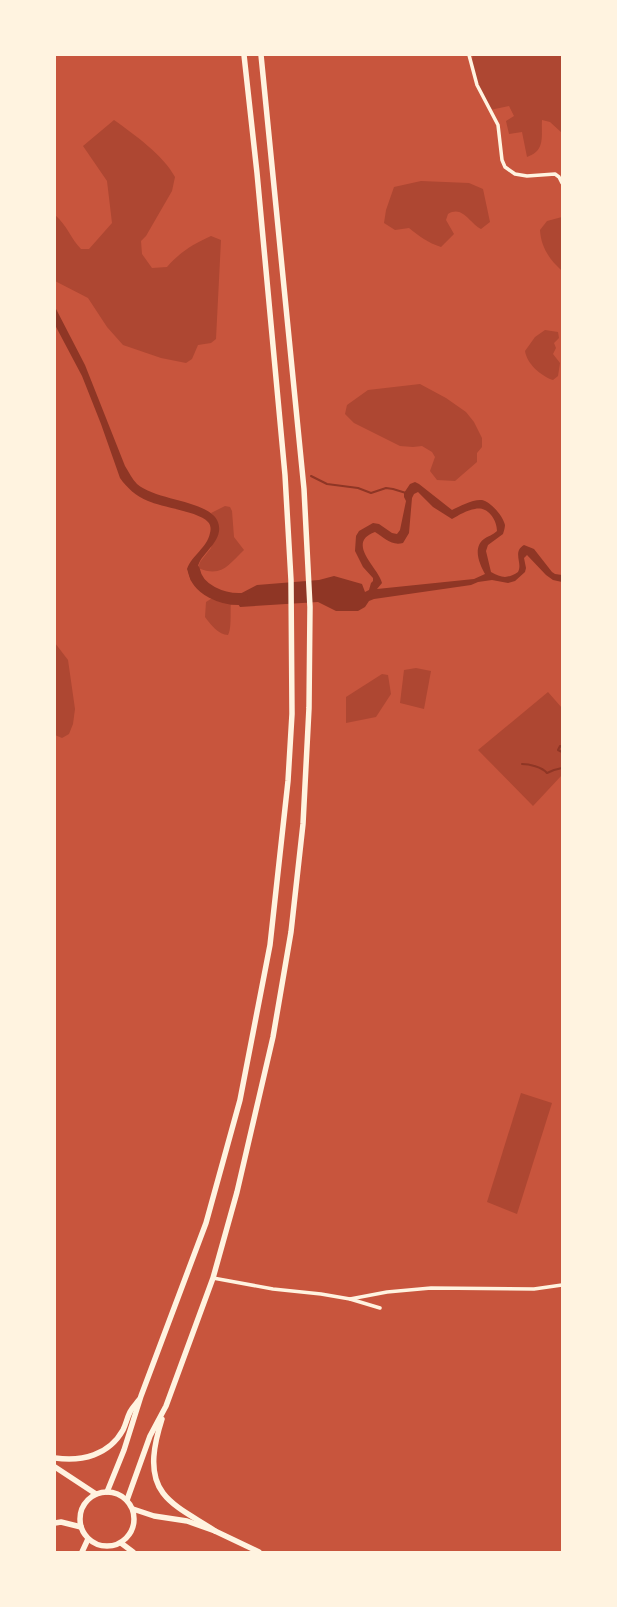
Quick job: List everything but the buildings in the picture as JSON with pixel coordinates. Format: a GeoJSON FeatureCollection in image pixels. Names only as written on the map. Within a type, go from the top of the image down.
{"type":"FeatureCollection","features":[{"type":"Feature","properties":{"kind":"highway"},"geometry":{"type":"LineString","coordinates":[[107,1492],[124,1450],[142,1396],[206,1223],[240,1100],[270,945],[288,781],[292,714],[292,607],[285,476],[257,173],[244,55]]}},
{"type":"Feature","properties":{"kind":"highway"},"geometry":{"type":"LineString","coordinates":[[215,1531],[172,1502],[162,1492],[156,1479],[154,1451],[166,1406],[213,1278],[237,1192],[273,1037],[291,932],[303,824],[308,708],[310,607],[304,489],[261,55]]}},
{"type":"Feature","properties":{"kind":"highway"},"geometry":{"type":"LineString","coordinates":[[55,1458],[88,1458],[100,1453],[112,1444],[122,1431],[130,1412],[142,1396]]}},
{"type":"Feature","properties":{"kind":"highway"},"geometry":{"type":"LineString","coordinates":[[126,1500],[150,1436],[166,1406]]}},
{"type":"Feature","properties":{"kind":"highway"},"geometry":{"type":"LineString","coordinates":[[55,1467],[96,1494]]}},
{"type":"Feature","properties":{"kind":"highway"},"geometry":{"type":"LineString","coordinates":[[107,1492],[118,1494],[126,1500],[133,1509],[135,1523],[129,1536],[121,1543],[105,1549],[88,1539],[81,1527],[80,1516],[85,1503],[96,1494],[107,1492]]}},
{"type":"Feature","properties":{"kind":"highway"},"geometry":{"type":"LineString","coordinates":[[133,1509],[154,1516],[187,1521],[215,1531],[259,1552]]}},
{"type":"Feature","properties":{"kind":"highway"},"geometry":{"type":"LineString","coordinates":[[55,1523],[61,1522],[81,1527]]}},
{"type":"Feature","properties":{"kind":"highway"},"geometry":{"type":"LineString","coordinates":[[82,1552],[88,1539]]}},
{"type":"Feature","properties":{"kind":"highway"},"geometry":{"type":"LineString","coordinates":[[121,1543],[133,1552]]}},
{"type":"Feature","properties":{"kind":"street"},"geometry":{"type":"LineString","coordinates":[[469,55],[477,85],[498,125],[502,160],[505,167],[515,174],[527,176],[555,174],[559,177],[562,183]]}},
{"type":"Feature","properties":{"kind":"street"},"geometry":{"type":"LineString","coordinates":[[213,1278],[273,1289],[321,1294],[350,1299],[380,1308]]}},
{"type":"Feature","properties":{"kind":"street"},"geometry":{"type":"LineString","coordinates":[[350,1299],[387,1292],[431,1288],[534,1289],[562,1284]]}},
{"type":"Feature","properties":{"kind":"shaded area"},"geometry":{"type":"Polygon","coordinates":[[[473,55],[562,55],[562,133],[550,122],[542,120],[542,137],[540,147],[537,151],[527,157],[522,132],[509,134],[506,121],[514,116],[509,106],[490,110],[483,97],[472,69],[473,55]]]}},
{"type":"Feature","properties":{"kind":"shaded area"},"geometry":{"type":"Polygon","coordinates":[[[114,120],[156,153],[175,177],[172,191],[146,236],[141,241],[142,254],[152,268],[167,267],[187,249],[211,236],[221,240],[216,339],[211,343],[198,345],[192,359],[186,363],[161,358],[123,345],[107,327],[88,298],[55,281],[55,215],[63,223],[74,241],[81,249],[89,249],[112,223],[107,181],[83,146],[114,120]]]}},
{"type":"Feature","properties":{"kind":"shaded area"},"geometry":{"type":"Polygon","coordinates":[[[421,181],[469,183],[483,189],[490,222],[481,229],[462,213],[453,212],[448,214],[446,220],[454,234],[441,247],[428,241],[409,228],[395,230],[384,223],[386,210],[394,187],[421,181]]]}},
{"type":"Feature","properties":{"kind":"shaded area"},"geometry":{"type":"Polygon","coordinates":[[[562,217],[562,271],[546,252],[542,242],[540,230],[547,221],[562,217]]]}},
{"type":"Feature","properties":{"kind":"shaded area"},"geometry":{"type":"Polygon","coordinates":[[[55,307],[85,365],[125,466],[137,484],[156,494],[203,508],[211,513],[217,520],[219,534],[198,567],[199,574],[203,581],[200,585],[197,582],[191,581],[187,569],[189,564],[206,543],[211,530],[210,525],[204,518],[197,515],[154,503],[140,497],[120,478],[82,376],[55,325],[55,307]]]}},
{"type":"Feature","properties":{"kind":"shaded area"},"geometry":{"type":"Polygon","coordinates":[[[545,330],[558,332],[559,338],[554,343],[556,348],[553,354],[560,363],[558,376],[553,380],[544,376],[535,369],[526,356],[525,351],[535,337],[545,330]]]}},
{"type":"Feature","properties":{"kind":"shaded area"},"geometry":{"type":"Polygon","coordinates":[[[420,384],[446,398],[466,412],[474,422],[482,438],[482,447],[477,453],[477,462],[455,481],[437,480],[430,471],[435,457],[432,452],[422,446],[400,446],[354,423],[345,414],[347,405],[368,390],[420,384]]]}},
{"type":"Feature","properties":{"kind":"shaded area"},"geometry":{"type":"Polygon","coordinates":[[[415,482],[419,484],[452,510],[467,503],[482,500],[489,503],[496,510],[504,521],[505,526],[503,534],[488,545],[486,551],[491,572],[498,576],[508,577],[518,572],[518,554],[524,545],[534,549],[552,572],[562,575],[562,582],[553,580],[546,575],[527,555],[524,558],[526,568],[525,572],[515,581],[508,583],[492,580],[478,582],[471,585],[374,599],[369,601],[365,607],[358,611],[336,611],[318,602],[240,607],[237,602],[225,599],[226,596],[234,597],[257,585],[319,580],[334,576],[362,584],[365,592],[369,590],[373,578],[363,567],[355,551],[356,536],[359,531],[373,523],[379,524],[392,533],[397,534],[400,530],[406,501],[404,493],[410,484],[415,482]],[[418,492],[414,494],[412,498],[409,533],[403,543],[399,544],[392,542],[375,532],[367,537],[363,542],[363,549],[366,556],[380,577],[382,583],[377,589],[474,579],[485,574],[479,561],[478,547],[484,539],[497,531],[497,527],[491,515],[484,510],[475,509],[452,519],[433,507],[418,492]]]}},
{"type":"Feature","properties":{"kind":"shaded area"},"geometry":{"type":"Polygon","coordinates":[[[225,506],[230,507],[232,511],[234,537],[244,550],[229,565],[219,571],[206,571],[198,568],[200,562],[211,548],[217,521],[211,513],[225,506]]]}},
{"type":"Feature","properties":{"kind":"shaded area"},"geometry":{"type":"Polygon","coordinates":[[[217,595],[226,597],[226,599],[231,601],[228,635],[218,631],[205,617],[206,602],[217,595]]]}},
{"type":"Feature","properties":{"kind":"shaded area"},"geometry":{"type":"Polygon","coordinates":[[[55,643],[68,660],[75,709],[73,724],[69,734],[62,738],[55,735],[55,643]]]}},
{"type":"Feature","properties":{"kind":"shaded area"},"geometry":{"type":"Polygon","coordinates":[[[416,668],[431,671],[424,709],[400,703],[404,670],[416,668]]]}},
{"type":"Feature","properties":{"kind":"shaded area"},"geometry":{"type":"Polygon","coordinates":[[[382,674],[388,675],[391,694],[376,717],[346,723],[346,697],[382,674]]]}},
{"type":"Feature","properties":{"kind":"shaded area"},"geometry":{"type":"Polygon","coordinates":[[[548,692],[562,708],[562,775],[533,806],[478,750],[548,692]]]}},
{"type":"Feature","properties":{"kind":"shaded area"},"geometry":{"type":"Polygon","coordinates":[[[521,1093],[552,1103],[517,1214],[487,1202],[521,1093]]]}},
{"type":"Feature","properties":{"kind":"waterway"},"geometry":{"type":"LineString","coordinates":[[311,476],[327,484],[358,488],[371,493],[386,488],[406,493]]}},
{"type":"Feature","properties":{"kind":"waterway"},"geometry":{"type":"LineString","coordinates":[[194,570],[196,577],[205,588],[219,596],[242,599]]}},
{"type":"Feature","properties":{"kind":"waterway"},"geometry":{"type":"LineString","coordinates":[[562,747],[560,746],[558,750],[562,752]]}},
{"type":"Feature","properties":{"kind":"waterway"},"geometry":{"type":"LineString","coordinates":[[522,764],[535,766],[547,773],[562,768]]}}]}
